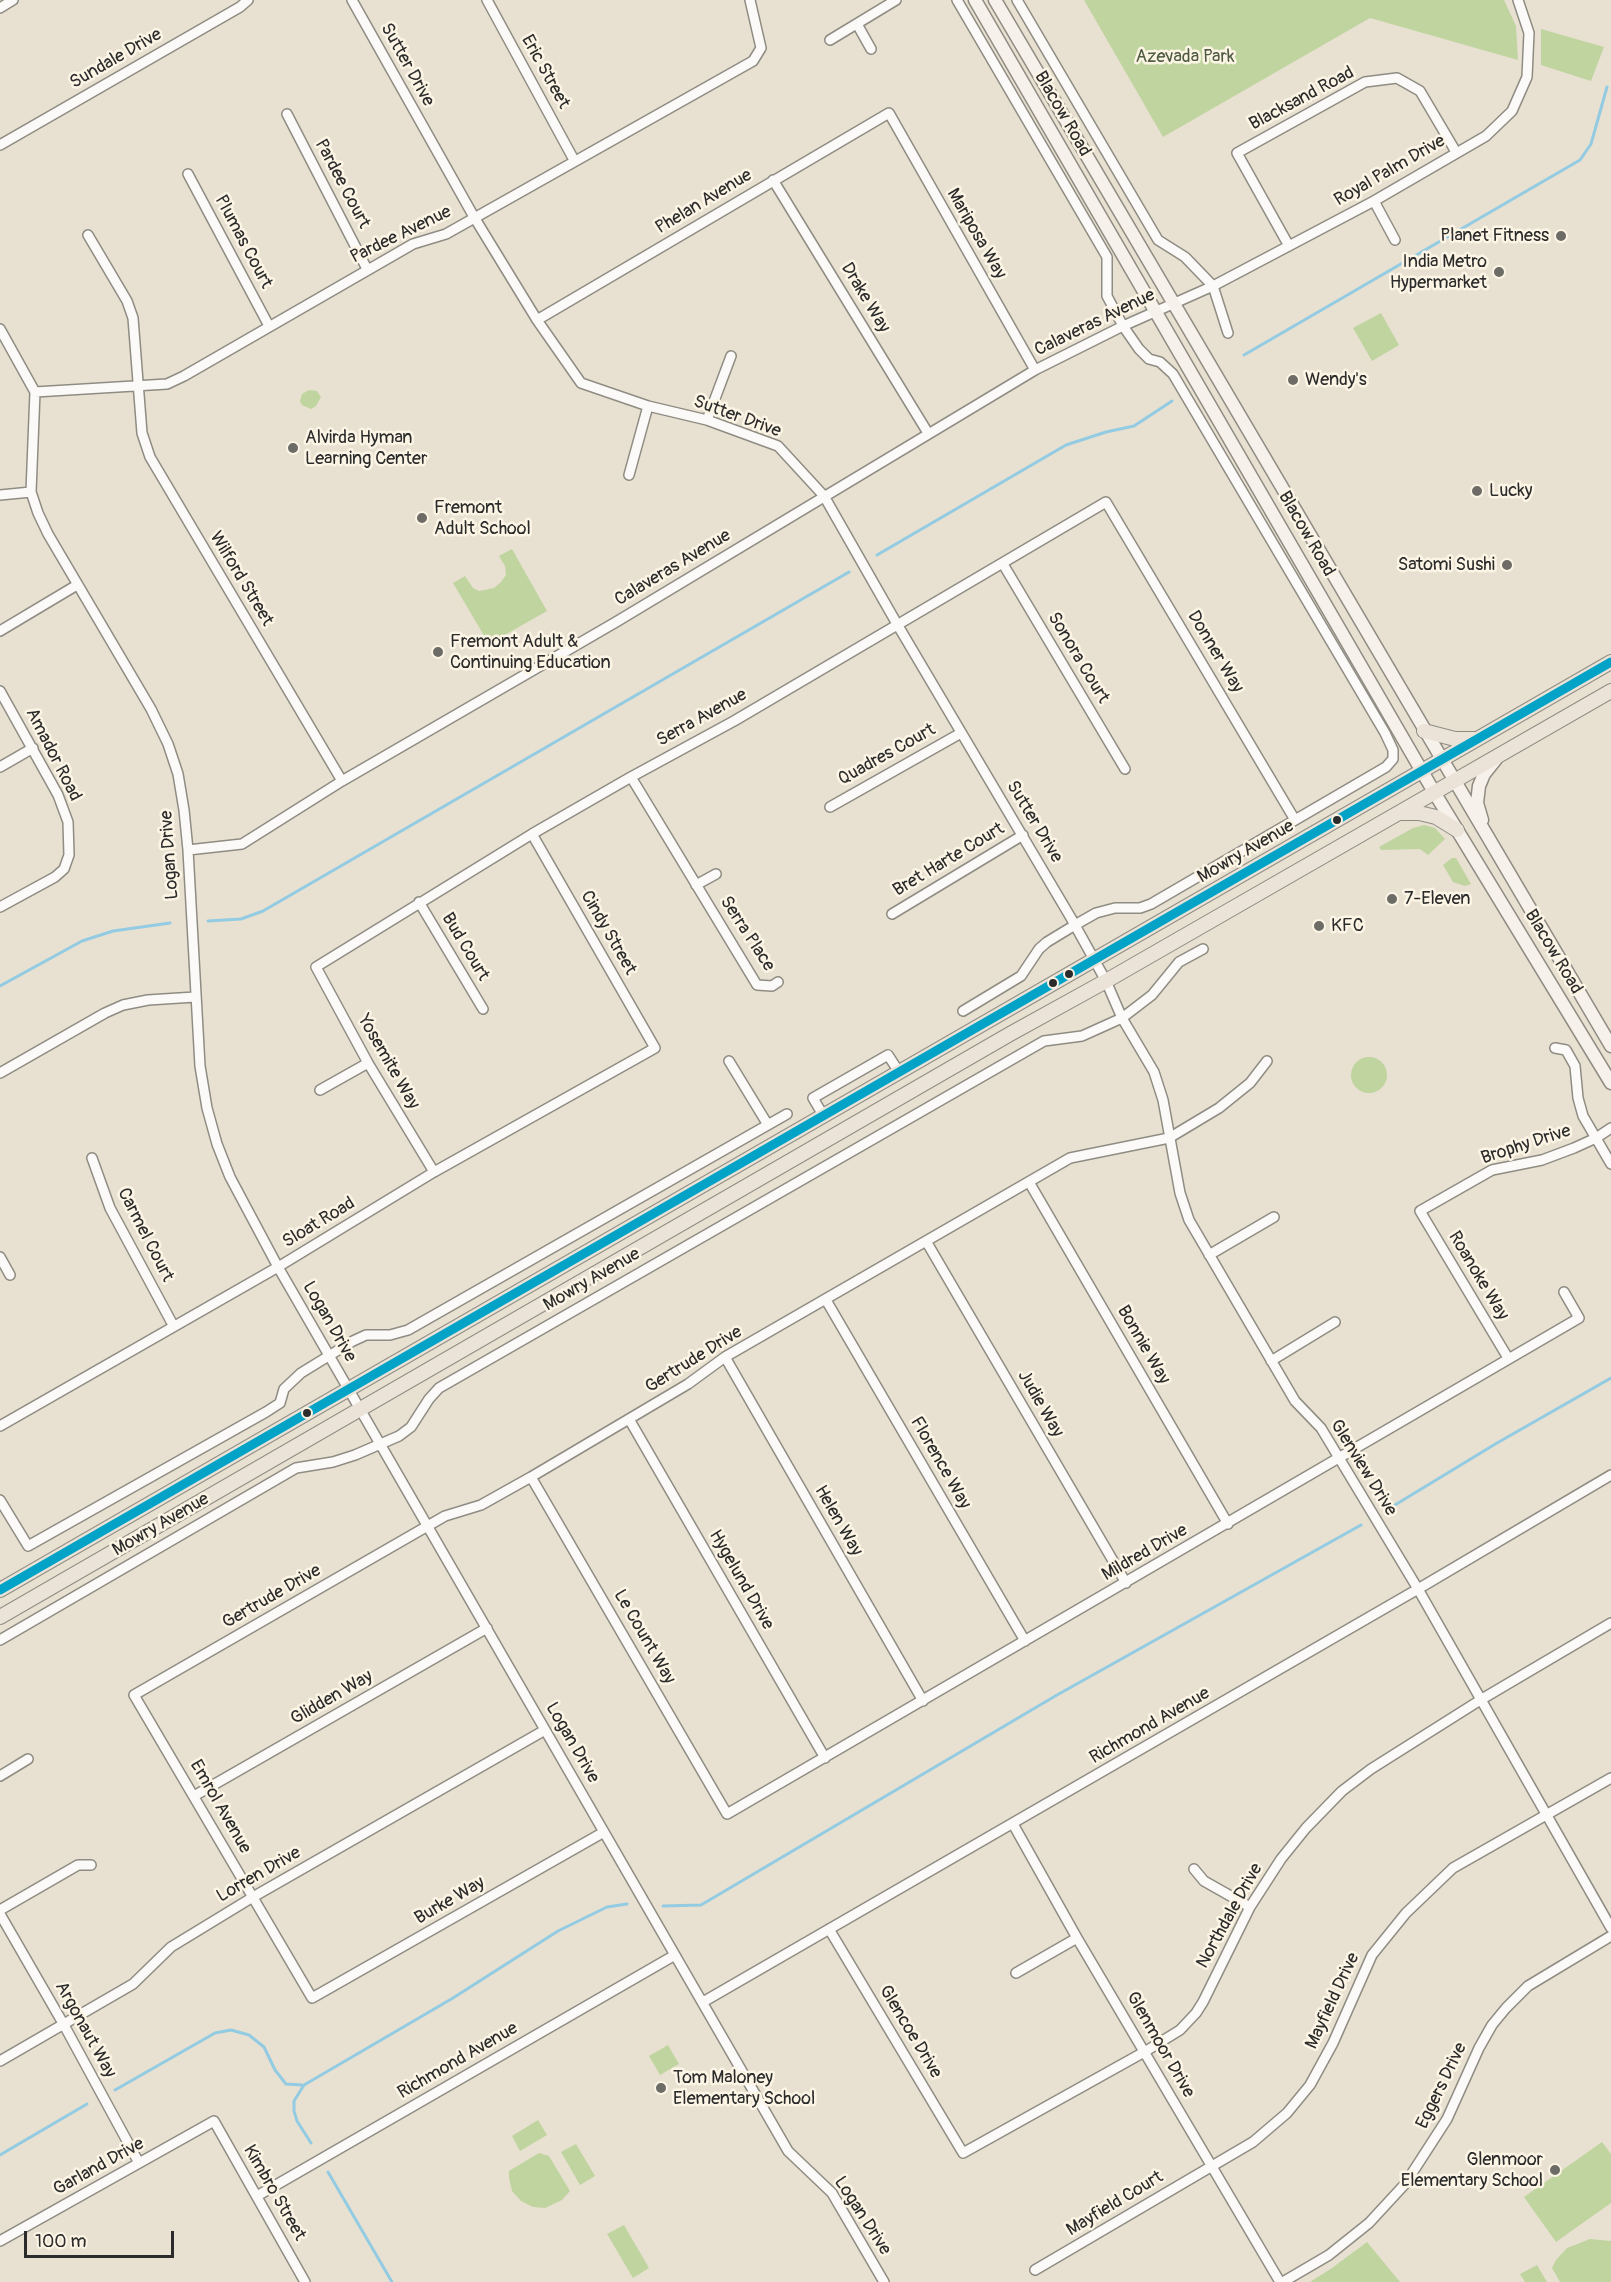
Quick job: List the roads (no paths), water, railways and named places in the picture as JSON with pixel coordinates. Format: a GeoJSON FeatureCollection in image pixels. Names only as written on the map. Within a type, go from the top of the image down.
{"type":"FeatureCollection","features":[{"type":"Feature","properties":{"kind":"main road","name":"Blacow Road"},"geometry":{"type":"LineString","coordinates":[[975,0],[1434,792],[1611,1083]]}},
{"type":"Feature","properties":{"kind":"main road","name":"Blacow Road"},"geometry":{"type":"LineString","coordinates":[[995,0],[1611,1046]]}},
{"type":"Feature","properties":{"kind":"main road","name":"Mowry Avenue"},"geometry":{"type":"LineString","coordinates":[[0,1590],[1611,662]]}},
{"type":"Feature","properties":{"kind":"main road","name":"Mowry Avenue"},"geometry":{"type":"LineString","coordinates":[[0,1617],[1010,1034],[1611,691]]}},
{"type":"Feature","properties":{"kind":"main road"},"geometry":{"type":"LineString","coordinates":[[1424,731],[1455,740],[1476,739]]}},
{"type":"Feature","properties":{"kind":"main road"},"geometry":{"type":"LineString","coordinates":[[1491,843],[1477,803],[1477,794],[1484,774],[1498,755]]}},
{"type":"Feature","properties":{"kind":"main road"},"geometry":{"type":"LineString","coordinates":[[1397,813],[1419,813],[1436,817],[1457,830]]}},
{"type":"Feature","properties":{"kind":"street"},"geometry":{"type":"LineString","coordinates":[[0,8],[13,0]]}},
{"type":"Feature","properties":{"kind":"street","name":"Sundale Drive"},"geometry":{"type":"LineString","coordinates":[[0,145],[240,7],[248,0]]}},
{"type":"Feature","properties":{"kind":"street","name":"Sutter Drive"},"geometry":{"type":"LineString","coordinates":[[352,0],[474,217],[537,320],[581,383],[648,406],[707,420],[778,446],[824,496],[1106,981]]}},
{"type":"Feature","properties":{"kind":"street","name":"Eric Street"},"geometry":{"type":"LineString","coordinates":[[487,0],[574,160]]}},
{"type":"Feature","properties":{"kind":"street","name":"Pardee Avenue"},"geometry":{"type":"LineString","coordinates":[[35,392],[167,384],[413,244],[446,234],[753,61],[761,48],[750,0]]}},
{"type":"Feature","properties":{"kind":"street"},"geometry":{"type":"LineString","coordinates":[[830,40],[896,0]]}},
{"type":"Feature","properties":{"kind":"street","name":"Blacow Road"},"geometry":{"type":"LineString","coordinates":[[957,0],[1107,257],[1107,296],[1123,326],[1138,350],[1160,362],[1173,374],[1385,733],[1393,750],[1393,759]]}},
{"type":"Feature","properties":{"kind":"street","name":"Blacow Road"},"geometry":{"type":"LineString","coordinates":[[1017,0],[1158,240],[1185,257],[1213,286],[1228,333]]}},
{"type":"Feature","properties":{"kind":"street","name":"Royal Palm Drive"},"geometry":{"type":"LineString","coordinates":[[1174,303],[1213,286],[1374,201],[1486,136],[1512,111],[1527,76],[1528,33],[1518,0]]}},
{"type":"Feature","properties":{"kind":"street"},"geometry":{"type":"LineString","coordinates":[[856,24],[871,49]]}},
{"type":"Feature","properties":{"kind":"street","name":"Blacksand Road"},"geometry":{"type":"LineString","coordinates":[[1289,246],[1237,153],[1365,82],[1397,78],[1420,91],[1456,152]]}},
{"type":"Feature","properties":{"kind":"street","name":"Phelan Avenue"},"geometry":{"type":"LineString","coordinates":[[537,320],[888,113]]}},
{"type":"Feature","properties":{"kind":"street","name":"Mariposa Way"},"geometry":{"type":"LineString","coordinates":[[888,113],[1035,370]]}},
{"type":"Feature","properties":{"kind":"street","name":"Pardee Court"},"geometry":{"type":"LineString","coordinates":[[286,114],[368,269]]}},
{"type":"Feature","properties":{"kind":"street","name":"Plumas Court"},"geometry":{"type":"LineString","coordinates":[[188,174],[268,326]]}},
{"type":"Feature","properties":{"kind":"street","name":"Drake Way"},"geometry":{"type":"LineString","coordinates":[[773,180],[928,433]]}},
{"type":"Feature","properties":{"kind":"street"},"geometry":{"type":"LineString","coordinates":[[1374,201],[1395,240]]}},
{"type":"Feature","properties":{"kind":"street","name":"Wilford Street"},"geometry":{"type":"LineString","coordinates":[[88,235],[127,301],[134,318],[142,433],[150,458],[342,781]]}},
{"type":"Feature","properties":{"kind":"street","name":"Calaveras Avenue"},"geometry":{"type":"LineString","coordinates":[[188,850],[242,844],[342,781],[616,622],[1035,370],[1174,303]]}},
{"type":"Feature","properties":{"kind":"street"},"geometry":{"type":"LineString","coordinates":[[0,329],[35,392]]}},
{"type":"Feature","properties":{"kind":"street"},"geometry":{"type":"LineString","coordinates":[[707,420],[731,356]]}},
{"type":"Feature","properties":{"kind":"street","name":"Logan Drive"},"geometry":{"type":"LineString","coordinates":[[35,392],[32,492],[48,534],[151,709],[168,744],[178,774],[188,850],[200,1066],[207,1108],[217,1144],[230,1177],[278,1267],[427,1528],[788,2151],[832,2193],[884,2282]]}},
{"type":"Feature","properties":{"kind":"street"},"geometry":{"type":"LineString","coordinates":[[629,475],[648,406]]}},
{"type":"Feature","properties":{"kind":"street"},"geometry":{"type":"LineString","coordinates":[[0,495],[32,492]]}},
{"type":"Feature","properties":{"kind":"street","name":"Serra Avenue"},"geometry":{"type":"LineString","coordinates":[[316,967],[532,834],[734,721],[1106,502]]}},
{"type":"Feature","properties":{"kind":"street","name":"Donner Way"},"geometry":{"type":"LineString","coordinates":[[1106,502],[1295,820]]}},
{"type":"Feature","properties":{"kind":"street","name":"Sonora Court"},"geometry":{"type":"LineString","coordinates":[[1003,564],[1125,769]]}},
{"type":"Feature","properties":{"kind":"street"},"geometry":{"type":"LineString","coordinates":[[0,631],[77,585]]}},
{"type":"Feature","properties":{"kind":"street","name":"Amador Road"},"geometry":{"type":"LineString","coordinates":[[0,691],[58,795],[68,822],[69,855],[64,869],[55,877],[0,908]]}},
{"type":"Feature","properties":{"kind":"street","name":"Quadres Court"},"geometry":{"type":"LineString","coordinates":[[830,807],[961,733]]}},
{"type":"Feature","properties":{"kind":"street"},"geometry":{"type":"LineString","coordinates":[[0,767],[33,748]]}},
{"type":"Feature","properties":{"kind":"street","name":"Mowry Avenue"},"geometry":{"type":"LineString","coordinates":[[963,1011],[1021,976],[1039,949],[1075,925],[1096,913],[1115,908],[1140,908],[1151,904],[1386,767],[1393,759]]}},
{"type":"Feature","properties":{"kind":"street","name":"Serra Place"},"geometry":{"type":"LineString","coordinates":[[631,777],[757,985],[772,986],[778,982]]}},
{"type":"Feature","properties":{"kind":"street","name":"Cindy Street"},"geometry":{"type":"LineString","coordinates":[[532,834],[655,1048]]}},
{"type":"Feature","properties":{"kind":"street","name":"Bret Harte Court"},"geometry":{"type":"LineString","coordinates":[[892,914],[1023,835]]}},
{"type":"Feature","properties":{"kind":"street","name":"Serra Place"},"geometry":{"type":"LineString","coordinates":[[696,885],[716,874]]}},
{"type":"Feature","properties":{"kind":"street","name":"Bud Court"},"geometry":{"type":"LineString","coordinates":[[419,902],[483,1009]]}},
{"type":"Feature","properties":{"kind":"street","name":"Mowry Avenue"},"geometry":{"type":"LineString","coordinates":[[0,1640],[296,1468],[333,1462],[356,1455],[399,1436],[411,1426],[429,1399],[440,1389],[1044,1041],[1082,1036],[1122,1018],[1152,995],[1179,962],[1203,949]]}},
{"type":"Feature","properties":{"kind":"street","name":"Yosemite Way"},"geometry":{"type":"LineString","coordinates":[[316,967],[368,1063],[434,1172]]}},
{"type":"Feature","properties":{"kind":"street","name":"Glenview Drive"},"geometry":{"type":"LineString","coordinates":[[1106,981],[1122,1018],[1154,1072],[1163,1100],[1180,1193],[1189,1220],[1295,1401],[1321,1428],[1418,1589],[1611,1928]]}},
{"type":"Feature","properties":{"kind":"street"},"geometry":{"type":"LineString","coordinates":[[0,1072],[105,1012],[123,1005],[148,1000],[195,997]]}},
{"type":"Feature","properties":{"kind":"street","name":"Sloat Road"},"geometry":{"type":"LineString","coordinates":[[0,1426],[278,1267],[434,1172],[655,1048]]}},
{"type":"Feature","properties":{"kind":"street"},"geometry":{"type":"LineString","coordinates":[[1555,1048],[1566,1050],[1575,1066],[1578,1098],[1584,1116],[1611,1164]]}},
{"type":"Feature","properties":{"kind":"street"},"geometry":{"type":"LineString","coordinates":[[823,1116],[813,1098],[888,1055],[899,1072]]}},
{"type":"Feature","properties":{"kind":"street"},"geometry":{"type":"LineString","coordinates":[[729,1061],[768,1125]]}},
{"type":"Feature","properties":{"kind":"street","name":"Gertrude Drive"},"geometry":{"type":"LineString","coordinates":[[134,1695],[445,1516],[481,1505],[531,1477],[688,1384],[725,1357],[1070,1158],[1169,1138],[1219,1108],[1250,1083],[1267,1061]]}},
{"type":"Feature","properties":{"kind":"street"},"geometry":{"type":"LineString","coordinates":[[320,1090],[368,1063]]}},
{"type":"Feature","properties":{"kind":"street"},"geometry":{"type":"LineString","coordinates":[[0,1500],[28,1546],[266,1412],[279,1403],[284,1389],[301,1373],[330,1355],[366,1335],[390,1335],[408,1330],[787,1114]]}},
{"type":"Feature","properties":{"kind":"street","name":"Brophy Drive"},"geometry":{"type":"LineString","coordinates":[[1420,1211],[1492,1170],[1542,1160],[1596,1138],[1611,1128]]}},
{"type":"Feature","properties":{"kind":"street","name":"Carmel Court"},"geometry":{"type":"LineString","coordinates":[[92,1158],[110,1208],[173,1325]]}},
{"type":"Feature","properties":{"kind":"street","name":"Bonnie Way"},"geometry":{"type":"LineString","coordinates":[[1029,1182],[1228,1524]]}},
{"type":"Feature","properties":{"kind":"street","name":"Roanoke Way"},"geometry":{"type":"LineString","coordinates":[[1420,1211],[1508,1358]]}},
{"type":"Feature","properties":{"kind":"street"},"geometry":{"type":"LineString","coordinates":[[1209,1255],[1274,1217]]}},
{"type":"Feature","properties":{"kind":"street","name":"Judie Way"},"geometry":{"type":"LineString","coordinates":[[926,1241],[1126,1583]]}},
{"type":"Feature","properties":{"kind":"street"},"geometry":{"type":"LineString","coordinates":[[0,1257],[10,1275]]}},
{"type":"Feature","properties":{"kind":"street","name":"Mildred Drive"},"geometry":{"type":"LineString","coordinates":[[727,1814],[1579,1318],[1564,1292]]}},
{"type":"Feature","properties":{"kind":"street","name":"Florence Way"},"geometry":{"type":"LineString","coordinates":[[826,1300],[1025,1641]]}},
{"type":"Feature","properties":{"kind":"street"},"geometry":{"type":"LineString","coordinates":[[1271,1361],[1335,1322]]}},
{"type":"Feature","properties":{"kind":"street","name":"Helen Way"},"geometry":{"type":"LineString","coordinates":[[725,1357],[923,1701]]}},
{"type":"Feature","properties":{"kind":"street","name":"Hygelund Drive"},"geometry":{"type":"LineString","coordinates":[[629,1419],[825,1758]]}},
{"type":"Feature","properties":{"kind":"street","name":"Richmond Avenue"},"geometry":{"type":"LineString","coordinates":[[703,2002],[1611,1475]]}},
{"type":"Feature","properties":{"kind":"street","name":"Le Count Way"},"geometry":{"type":"LineString","coordinates":[[531,1477],[727,1814]]}},
{"type":"Feature","properties":{"kind":"street","name":"Northdale Drive"},"geometry":{"type":"LineString","coordinates":[[963,2153],[1180,2030],[1196,2013],[1250,1907],[1281,1859],[1306,1828],[1342,1791],[1371,1768],[1611,1623]]}},
{"type":"Feature","properties":{"kind":"street","name":"Glidden Way"},"geometry":{"type":"LineString","coordinates":[[194,1796],[487,1628]]}},
{"type":"Feature","properties":{"kind":"street","name":"Emrol Avenue"},"geometry":{"type":"LineString","coordinates":[[134,1695],[312,1998]]}},
{"type":"Feature","properties":{"kind":"street","name":"Lorren Drive"},"geometry":{"type":"LineString","coordinates":[[0,2061],[134,1984],[171,1947],[253,1897],[545,1730]]}},
{"type":"Feature","properties":{"kind":"street"},"geometry":{"type":"LineString","coordinates":[[0,1776],[28,1759]]}},
{"type":"Feature","properties":{"kind":"street","name":"Mayfield Drive"},"geometry":{"type":"LineString","coordinates":[[1212,2166],[1253,2142],[1287,2113],[1310,2085],[1333,2043],[1372,1954],[1406,1914],[1453,1868],[1611,1778]]}},
{"type":"Feature","properties":{"kind":"street","name":"Glenmoor Drive"},"geometry":{"type":"LineString","coordinates":[[1013,1824],[1077,1938],[1282,2282]]}},
{"type":"Feature","properties":{"kind":"street","name":"Burke Way"},"geometry":{"type":"LineString","coordinates":[[312,1998],[604,1832]]}},
{"type":"Feature","properties":{"kind":"street"},"geometry":{"type":"LineString","coordinates":[[0,1912],[78,1865],[91,1864]]}},
{"type":"Feature","properties":{"kind":"street"},"geometry":{"type":"LineString","coordinates":[[1194,1869],[1204,1881],[1250,1907]]}},
{"type":"Feature","properties":{"kind":"street","name":"Argonaut Way"},"geometry":{"type":"LineString","coordinates":[[0,1912],[139,2163]]}},
{"type":"Feature","properties":{"kind":"street","name":"Glencoe Drive"},"geometry":{"type":"LineString","coordinates":[[828,1929],[963,2153]]}},
{"type":"Feature","properties":{"kind":"street","name":"Eggers Drive"},"geometry":{"type":"LineString","coordinates":[[1282,2282],[1342,2245],[1369,2223],[1406,2184],[1447,2119],[1492,2025],[1506,2008],[1528,1986],[1611,1936]]}},
{"type":"Feature","properties":{"kind":"street"},"geometry":{"type":"LineString","coordinates":[[1016,1973],[1077,1938]]}},
{"type":"Feature","properties":{"kind":"street","name":"Richmond Avenue"},"geometry":{"type":"LineString","coordinates":[[257,2196],[675,1955]]}},
{"type":"Feature","properties":{"kind":"street","name":"Kimbro Street"},"geometry":{"type":"LineString","coordinates":[[214,2121],[305,2282]]}},
{"type":"Feature","properties":{"kind":"street","name":"Garland Drive"},"geometry":{"type":"LineString","coordinates":[[0,2241],[214,2121]]}},
{"type":"Feature","properties":{"kind":"street","name":"Mayfield Court"},"geometry":{"type":"LineString","coordinates":[[1035,2270],[1212,2166]]}},
{"type":"Feature","properties":{"kind":"waterway"},"geometry":{"type":"LineString","coordinates":[[1244,355],[1580,160],[1591,144],[1607,87]]}},
{"type":"Feature","properties":{"kind":"waterway"},"geometry":{"type":"LineString","coordinates":[[877,555],[1066,445],[1134,426],[1172,401]]}},
{"type":"Feature","properties":{"kind":"waterway"},"geometry":{"type":"LineString","coordinates":[[208,921],[241,919],[263,911],[849,572]]}},
{"type":"Feature","properties":{"kind":"waterway"},"geometry":{"type":"LineString","coordinates":[[0,986],[82,941],[113,931],[170,923]]}},
{"type":"Feature","properties":{"kind":"waterway"},"geometry":{"type":"LineString","coordinates":[[1385,1511],[1611,1378]]}},
{"type":"Feature","properties":{"kind":"waterway"},"geometry":{"type":"LineString","coordinates":[[663,1906],[701,1905],[1057,1695],[1361,1525]]}},
{"type":"Feature","properties":{"kind":"waterway"},"geometry":{"type":"LineString","coordinates":[[311,2143],[297,2121],[294,2111],[294,2101],[304,2085],[453,1998],[558,1931],[607,1907],[627,1904]]}},
{"type":"Feature","properties":{"kind":"waterway"},"geometry":{"type":"LineString","coordinates":[[115,2090],[215,2033],[231,2030],[249,2035],[264,2047],[275,2070],[286,2084],[302,2085]]}},
{"type":"Feature","properties":{"kind":"waterway"},"geometry":{"type":"LineString","coordinates":[[0,2155],[87,2104]]}},
{"type":"Feature","properties":{"kind":"waterway"},"geometry":{"type":"LineString","coordinates":[[328,2172],[392,2282]]}},
{"type":"Feature","properties":{"kind":"place","name":"Planet Fitness"},"geometry":{"type":"Point","coordinates":[1561,236]}},
{"type":"Feature","properties":{"kind":"place","name":"India Metro Hypermarket"},"geometry":{"type":"Point","coordinates":[1499,272]}},
{"type":"Feature","properties":{"kind":"place","name":"Wendy's"},"geometry":{"type":"Point","coordinates":[1293,380]}},
{"type":"Feature","properties":{"kind":"place","name":"Alvirda Hyman Learning Center"},"geometry":{"type":"Point","coordinates":[293,448]}},
{"type":"Feature","properties":{"kind":"place","name":"Lucky"},"geometry":{"type":"Point","coordinates":[1477,491]}},
{"type":"Feature","properties":{"kind":"place","name":"Fremont Adult School"},"geometry":{"type":"Point","coordinates":[422,518]}},
{"type":"Feature","properties":{"kind":"place","name":"Satomi Sushi"},"geometry":{"type":"Point","coordinates":[1507,565]}},
{"type":"Feature","properties":{"kind":"place","name":"Fremont Adult & Continuing Education"},"geometry":{"type":"Point","coordinates":[438,652]}},
{"type":"Feature","properties":{"kind":"place","name":"7-Eleven"},"geometry":{"type":"Point","coordinates":[1392,899]}},
{"type":"Feature","properties":{"kind":"place","name":"KFC"},"geometry":{"type":"Point","coordinates":[1319,926]}},
{"type":"Feature","properties":{"kind":"place","name":"Tom Maloney Elementary School"},"geometry":{"type":"Point","coordinates":[661,2088]}},
{"type":"Feature","properties":{"kind":"place","name":"Glenmoor Elementary School"},"geometry":{"type":"Point","coordinates":[1555,2170]}},
{"type":"Feature","properties":{"kind":"park label","name":"Azevada Park"},"geometry":{"type":"Point","coordinates":[1185,57]}}]}
